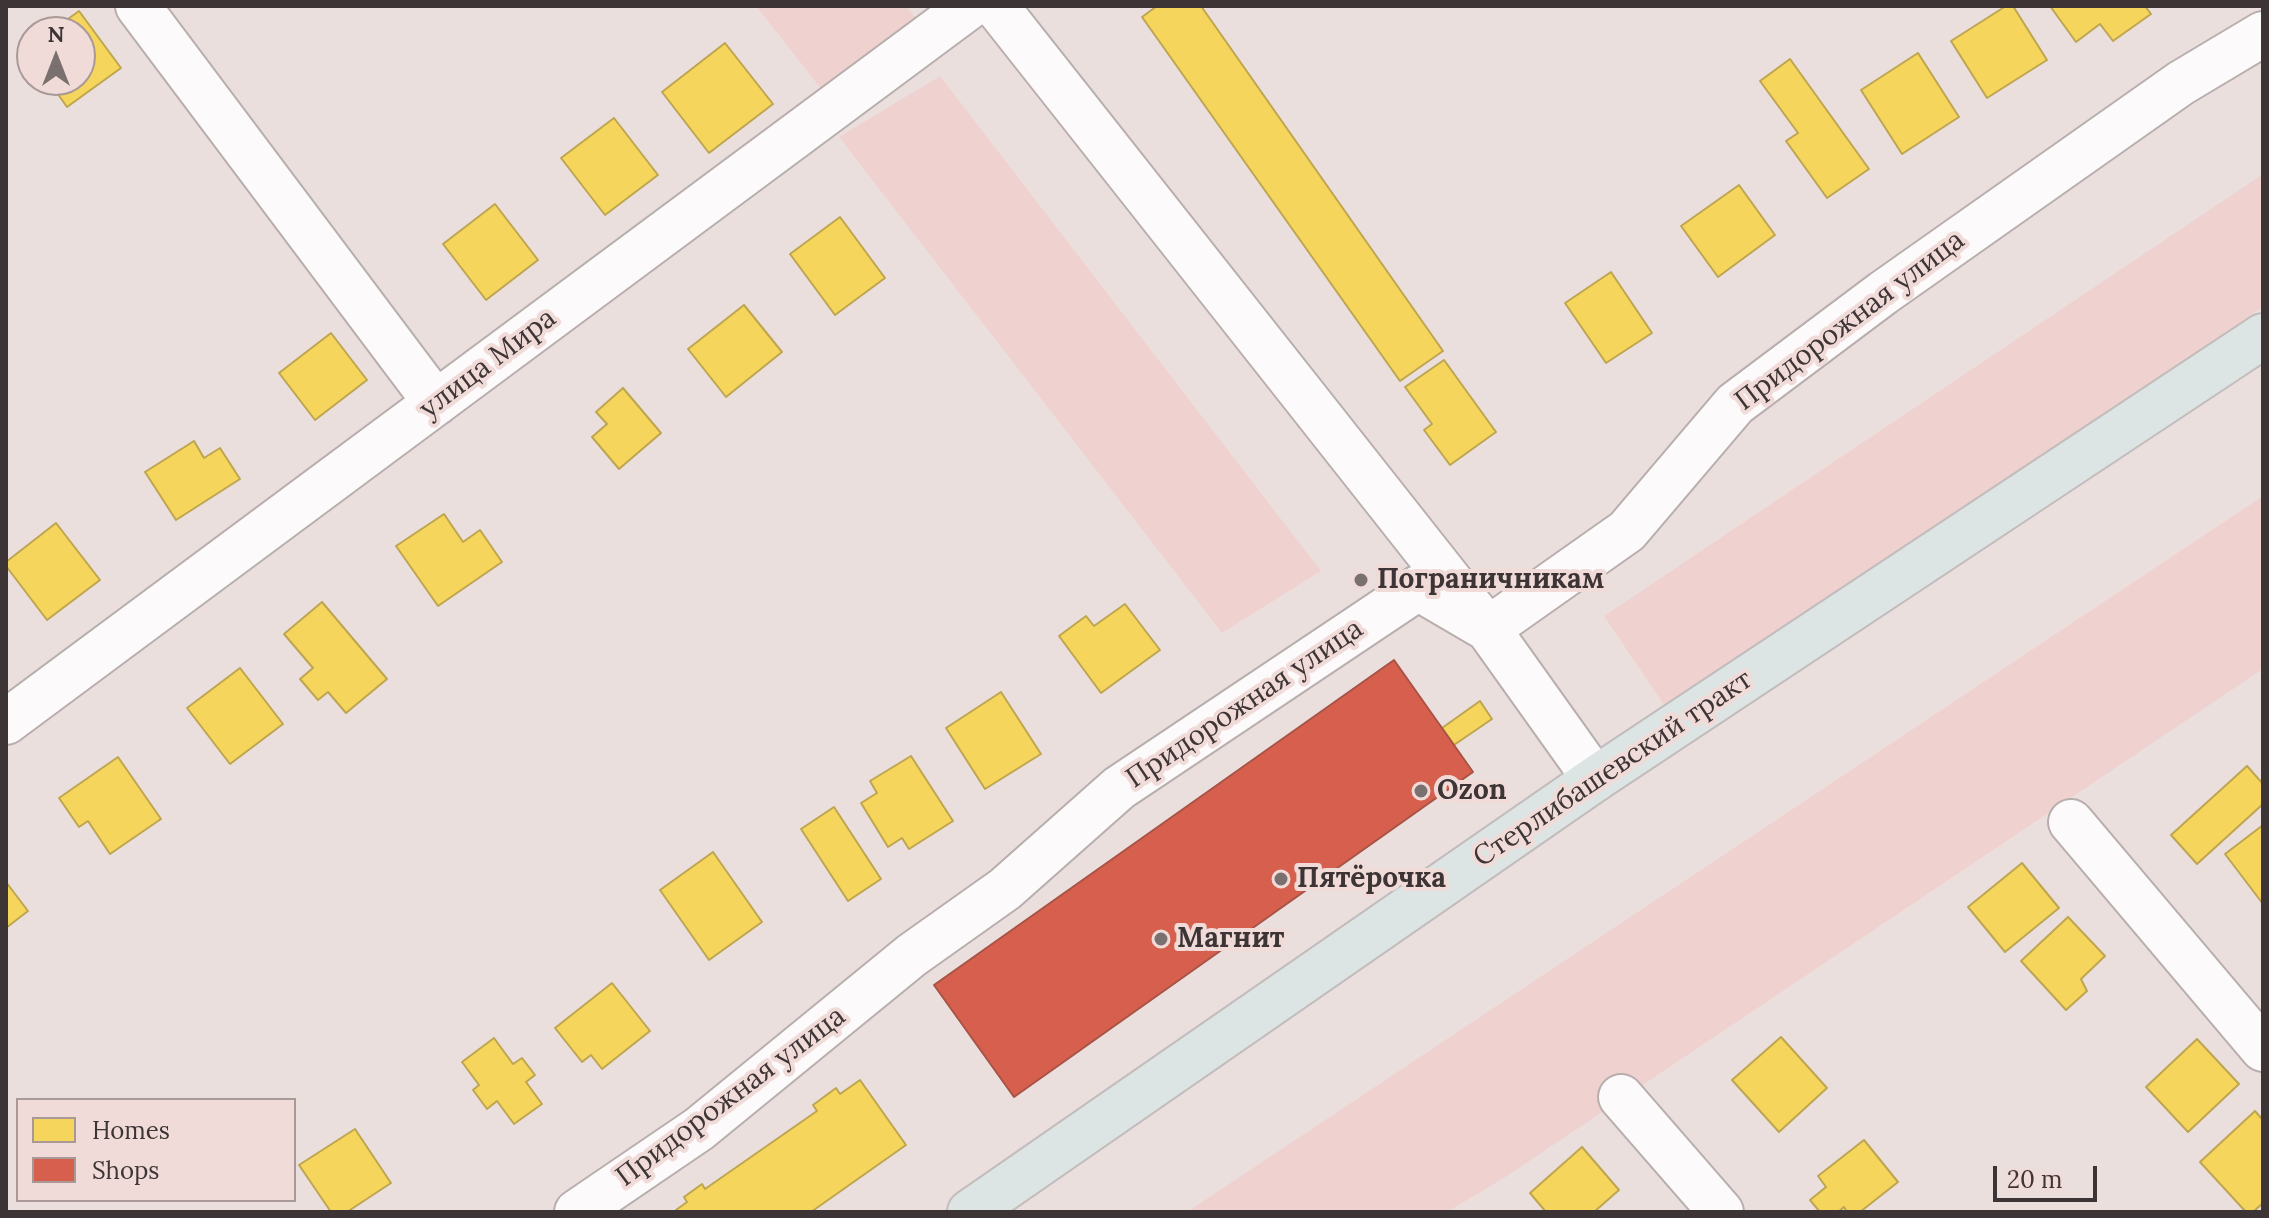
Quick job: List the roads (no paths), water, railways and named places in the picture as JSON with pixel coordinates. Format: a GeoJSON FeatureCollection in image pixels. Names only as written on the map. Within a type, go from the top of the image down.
{"type":"FeatureCollection","features":[{"type":"Feature","properties":{"kind":"main road","name":"Стерлибашевский тракт"},"geometry":{"type":"LineString","coordinates":[[970,1212],[1595,779],[2263,336]]}},
{"type":"Feature","properties":{"kind":"street"},"geometry":{"type":"LineString","coordinates":[[138,6],[436,403]]}},
{"type":"Feature","properties":{"kind":"street","name":"улица Мира"},"geometry":{"type":"LineString","coordinates":[[6,722],[970,6]]}},
{"type":"Feature","properties":{"kind":"street"},"geometry":{"type":"LineString","coordinates":[[996,6],[1488,629],[1595,779]]}},
{"type":"Feature","properties":{"kind":"street","name":"Придорожная улица"},"geometry":{"type":"LineString","coordinates":[[577,1212],[699,1129],[912,955],[1005,889],[1119,788],[1418,588],[1488,629],[1627,531],[1735,404],[1883,293],[2168,92],[2263,34]]}},
{"type":"Feature","properties":{"kind":"street"},"geometry":{"type":"LineString","coordinates":[[2071,822],[2263,1049]]}},
{"type":"Feature","properties":{"kind":"street"},"geometry":{"type":"LineString","coordinates":[[1621,1097],[1721,1212]]}},
{"type":"Feature","properties":{"kind":"place","name":"Пограничникам"},"geometry":{"type":"Point","coordinates":[1361,580]}},
{"type":"Feature","properties":{"kind":"place","name":"Ozon"},"geometry":{"type":"Point","coordinates":[1421,791]}},
{"type":"Feature","properties":{"kind":"place","name":"Пятёрочка"},"geometry":{"type":"Point","coordinates":[1281,879]}},
{"type":"Feature","properties":{"kind":"place","name":"Магнит"},"geometry":{"type":"Point","coordinates":[1161,939]}}]}
